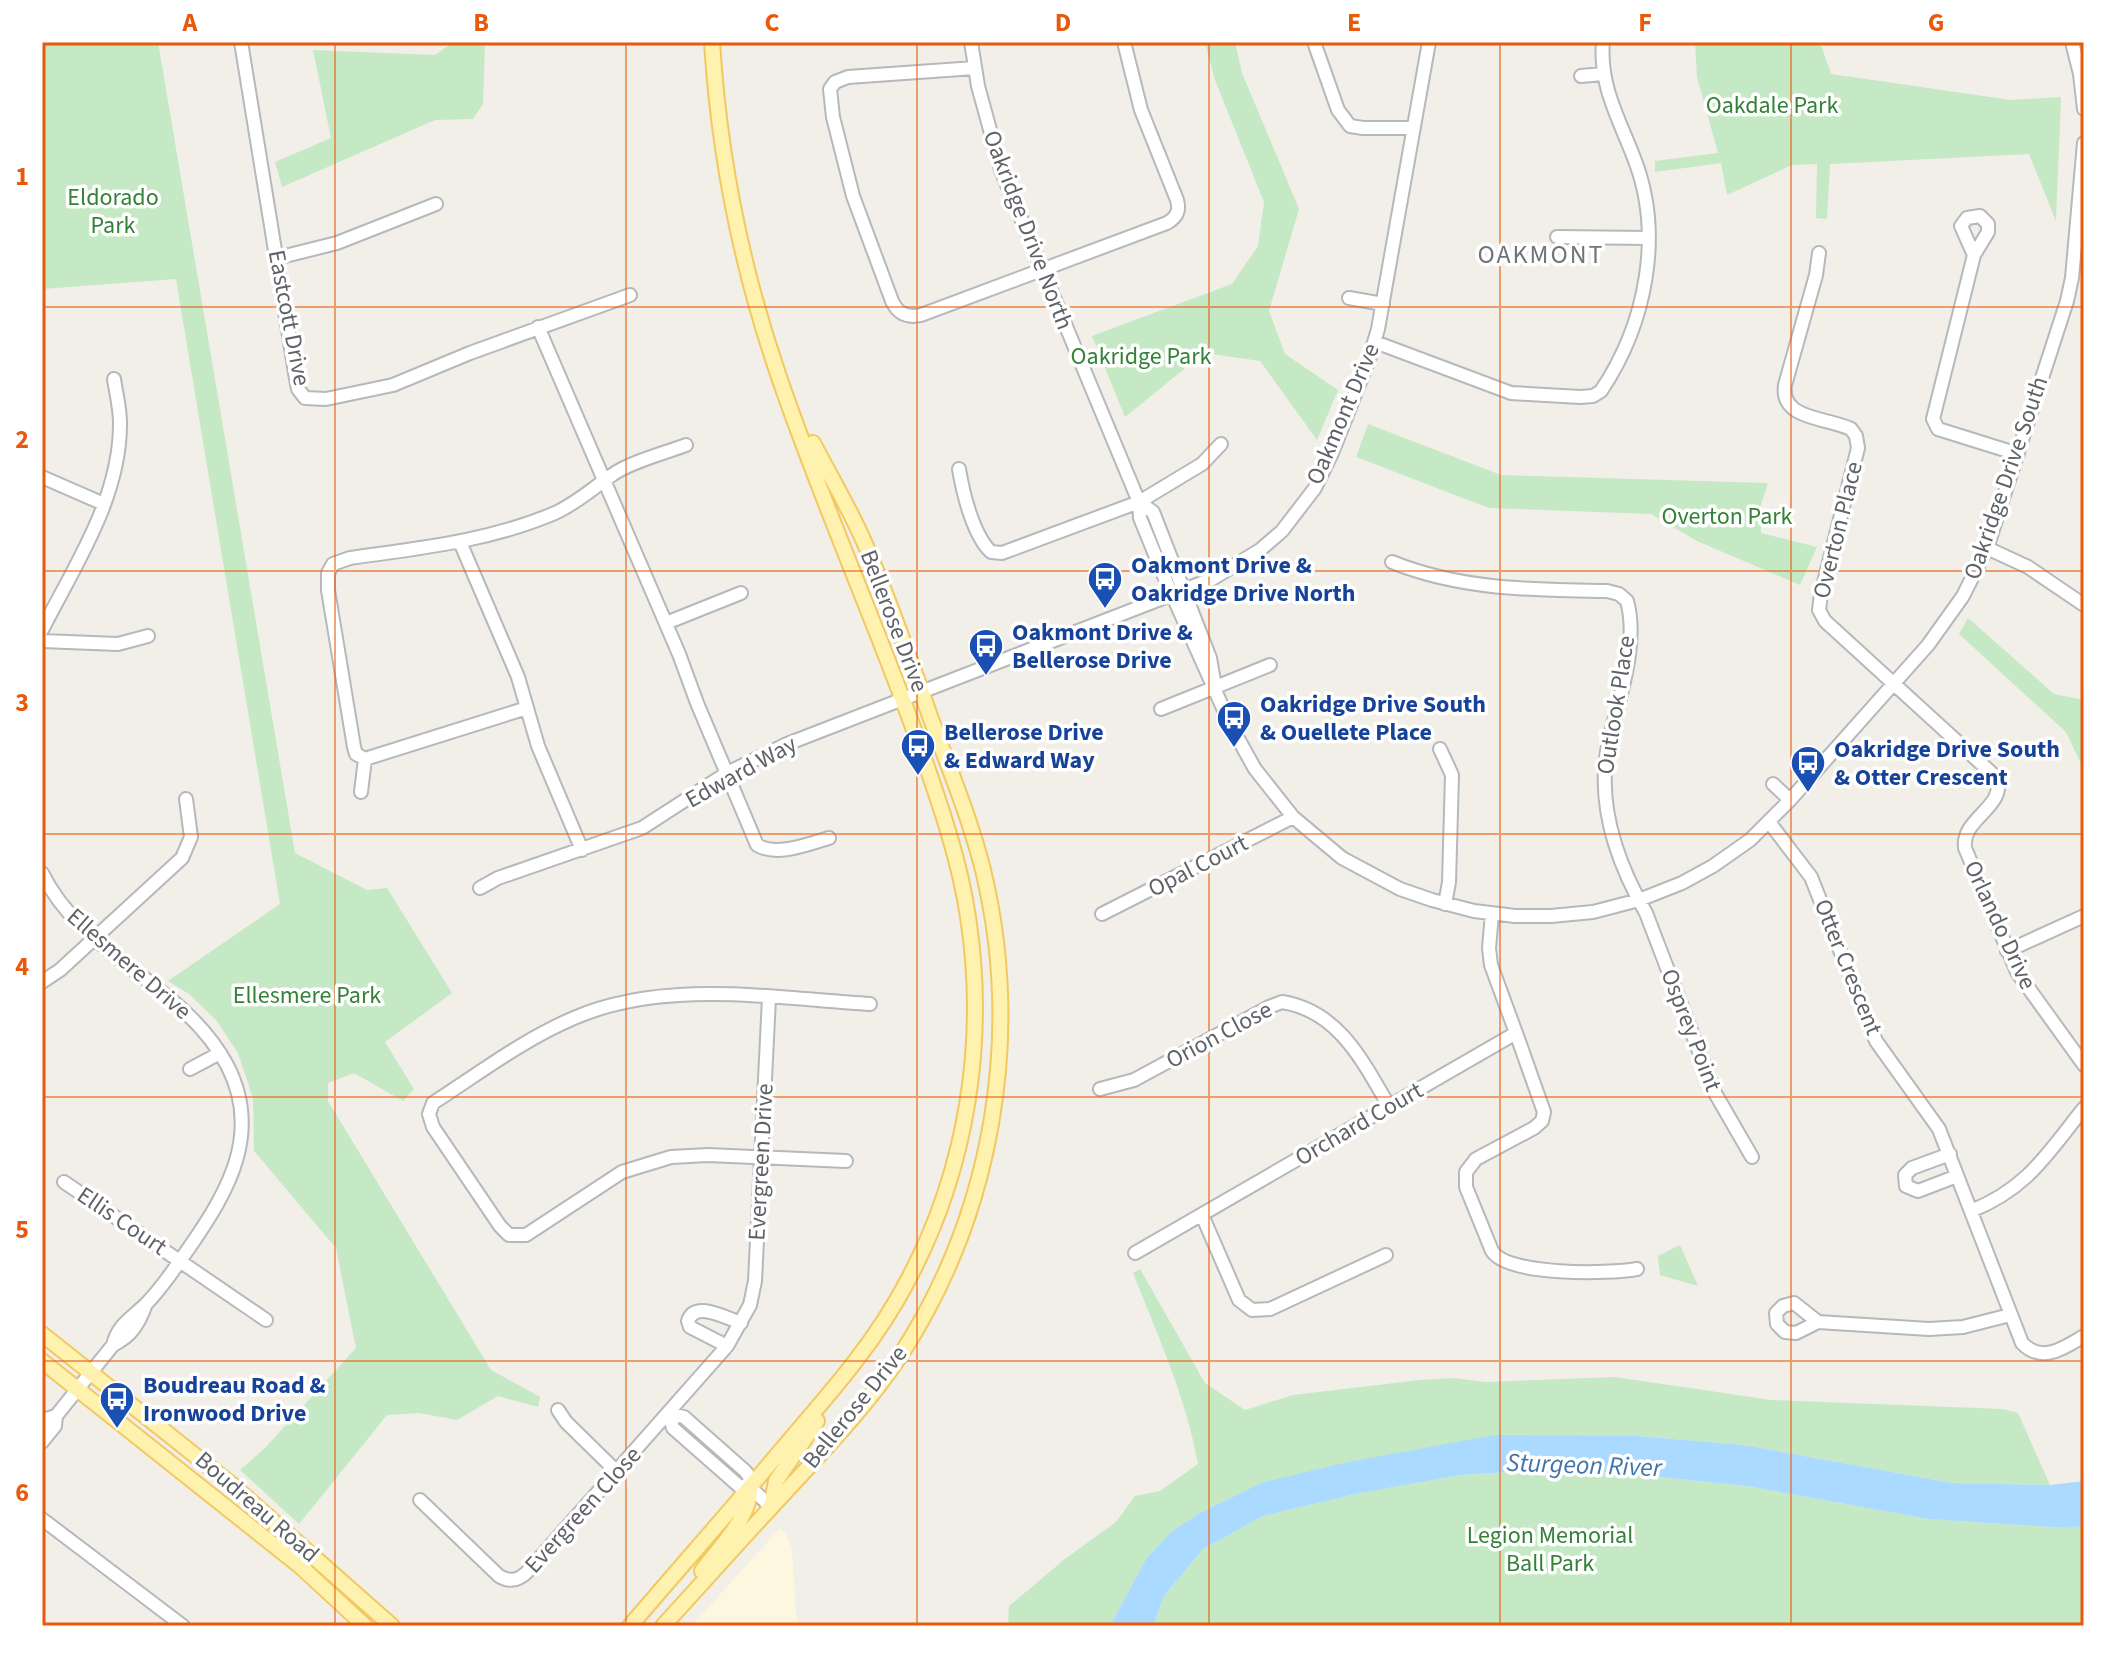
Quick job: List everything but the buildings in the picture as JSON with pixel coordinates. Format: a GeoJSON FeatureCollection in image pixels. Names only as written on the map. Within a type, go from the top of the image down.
{"type":"FeatureCollection","features":[{"type":"Feature","properties":{"kind":"main road","name":"Bellerose Drive"},"geometry":{"type":"LineString","coordinates":[[630,1626],[860,1359],[909,1279],[944,1199],[967,1109],[975,1028],[973,956],[963,885],[946,823],[902,698],[780,379],[737,236],[716,107],[712,42]]}},
{"type":"Feature","properties":{"kind":"main road","name":"Bellerose Drive"},"geometry":{"type":"LineString","coordinates":[[662,1626],[865,1403],[915,1331],[942,1280],[981,1176],[991,1126],[1001,1027],[992,917],[976,843],[864,542],[780,379]]}},
{"type":"Feature","properties":{"kind":"main road","name":"Boudreau Road"},"geometry":{"type":"LineString","coordinates":[[42,1334],[274,1520],[392,1626]]}},
{"type":"Feature","properties":{"kind":"main road"},"geometry":{"type":"LineString","coordinates":[[771,1507],[776,1481],[860,1359]]}},
{"type":"Feature","properties":{"kind":"main road","name":"Boudreau Road"},"geometry":{"type":"LineString","coordinates":[[42,1361],[300,1566],[365,1626]]}},
{"type":"Feature","properties":{"kind":"main road"},"geometry":{"type":"LineString","coordinates":[[662,1626],[743,1515],[751,1499],[750,1487]]}},
{"type":"Feature","properties":{"kind":"street","name":"Eastcott Drive"},"geometry":{"type":"LineString","coordinates":[[241,42],[296,379],[301,394],[312,400],[393,385],[538,327],[630,295]]}},
{"type":"Feature","properties":{"kind":"street","name":"Oakridge Drive North"},"geometry":{"type":"LineString","coordinates":[[971,42],[995,154],[1139,502],[1140,518],[1177,592]]}},
{"type":"Feature","properties":{"kind":"street"},"geometry":{"type":"LineString","coordinates":[[975,68],[848,77],[835,82],[830,89],[830,102],[853,196],[892,301],[904,315],[921,315],[1167,223],[1178,211],[1177,200],[1134,89],[1124,42]]}},
{"type":"Feature","properties":{"kind":"street"},"geometry":{"type":"LineString","coordinates":[[1314,42],[1338,110],[1350,126],[1414,128]]}},
{"type":"Feature","properties":{"kind":"street","name":"Oakmont Drive"},"geometry":{"type":"LineString","coordinates":[[902,698],[1212,579],[1236,566],[1282,531],[1299,511],[1332,453],[1375,342],[1429,42]]}},
{"type":"Feature","properties":{"kind":"street"},"geometry":{"type":"LineString","coordinates":[[1375,342],[1511,393],[1593,396],[1601,391],[1635,319],[1648,269],[1649,238],[1644,187],[1606,91],[1603,42]]}},
{"type":"Feature","properties":{"kind":"street"},"geometry":{"type":"LineString","coordinates":[[2072,42],[2084,109]]}},
{"type":"Feature","properties":{"kind":"street"},"geometry":{"type":"LineString","coordinates":[[1581,76],[1603,74]]}},
{"type":"Feature","properties":{"kind":"street","name":"Oakridge Drive South"},"geometry":{"type":"LineString","coordinates":[[1177,592],[1200,662],[1215,687],[1242,748],[1293,817],[1342,858],[1400,889],[1445,904],[1492,914],[1534,917],[1573,915],[1639,900],[1667,890],[1713,866],[1769,822],[1928,645],[1963,596],[1987,548],[2077,288],[2084,143]]}},
{"type":"Feature","properties":{"kind":"street"},"geometry":{"type":"LineString","coordinates":[[277,258],[337,243],[436,204]]}},
{"type":"Feature","properties":{"kind":"street"},"geometry":{"type":"LineString","coordinates":[[1557,237],[1649,238]]}},
{"type":"Feature","properties":{"kind":"street","name":"Overton Place"},"geometry":{"type":"LineString","coordinates":[[1819,253],[1816,275],[1785,385],[1785,400],[1792,410],[1851,429],[1858,448],[1819,610],[1825,621],[1895,683]]}},
{"type":"Feature","properties":{"kind":"street"},"geometry":{"type":"LineString","coordinates":[[1974,255],[1933,419],[1938,429],[2018,454]]}},
{"type":"Feature","properties":{"kind":"street"},"geometry":{"type":"LineString","coordinates":[[1349,298],[1383,304]]}},
{"type":"Feature","properties":{"kind":"street"},"geometry":{"type":"LineString","coordinates":[[538,327],[759,847],[784,849],[829,838]]}},
{"type":"Feature","properties":{"kind":"street"},"geometry":{"type":"LineString","coordinates":[[42,630],[114,478],[120,443],[114,379]]}},
{"type":"Feature","properties":{"kind":"street"},"geometry":{"type":"LineString","coordinates":[[959,469],[963,491],[982,541],[991,552],[996,553],[1009,551],[1139,502],[1202,464],[1221,444]]}},
{"type":"Feature","properties":{"kind":"street"},"geometry":{"type":"LineString","coordinates":[[527,708],[365,759],[356,754],[328,590],[329,560],[460,542],[548,516],[587,495],[614,473],[686,445]]}},
{"type":"Feature","properties":{"kind":"street"},"geometry":{"type":"LineString","coordinates":[[42,477],[104,504]]}},
{"type":"Feature","properties":{"kind":"street"},"geometry":{"type":"LineString","coordinates":[[460,542],[518,677],[538,746],[582,850]]}},
{"type":"Feature","properties":{"kind":"street"},"geometry":{"type":"LineString","coordinates":[[1987,548],[2028,567],[2084,605]]}},
{"type":"Feature","properties":{"kind":"street","name":"Outlook Place"},"geometry":{"type":"LineString","coordinates":[[1392,562],[1421,573],[1488,587],[1607,591],[1619,594],[1627,601],[1630,617],[1626,672],[1608,743],[1604,785],[1613,838],[1639,900]]}},
{"type":"Feature","properties":{"kind":"street"},"geometry":{"type":"LineString","coordinates":[[666,623],[741,593]]}},
{"type":"Feature","properties":{"kind":"street"},"geometry":{"type":"LineString","coordinates":[[42,641],[118,644],[148,636]]}},
{"type":"Feature","properties":{"kind":"street"},"geometry":{"type":"LineString","coordinates":[[1161,709],[1270,665]]}},
{"type":"Feature","properties":{"kind":"street","name":"Orlando Drive"},"geometry":{"type":"LineString","coordinates":[[1895,683],[1997,778],[2000,786],[1996,796],[1968,828],[1964,843],[2023,983],[2084,1065]]}},
{"type":"Feature","properties":{"kind":"street","name":"Edward Way"},"geometry":{"type":"LineString","coordinates":[[480,888],[498,878],[642,828],[727,773],[787,744],[902,698]]}},
{"type":"Feature","properties":{"kind":"street"},"geometry":{"type":"LineString","coordinates":[[1440,749],[1452,775],[1449,882],[1445,904]]}},
{"type":"Feature","properties":{"kind":"street"},"geometry":{"type":"LineString","coordinates":[[361,792],[365,759]]}},
{"type":"Feature","properties":{"kind":"street"},"geometry":{"type":"LineString","coordinates":[[1773,784],[1790,800]]}},
{"type":"Feature","properties":{"kind":"street"},"geometry":{"type":"LineString","coordinates":[[42,982],[94,940],[182,858],[191,837],[186,799]]}},
{"type":"Feature","properties":{"kind":"street","name":"Opal Court"},"geometry":{"type":"LineString","coordinates":[[1102,914],[1293,817]]}},
{"type":"Feature","properties":{"kind":"street","name":"Otter Crescent"},"geometry":{"type":"LineString","coordinates":[[1769,822],[1811,877],[1876,1041],[1932,1118],[1950,1154],[2022,1343],[2039,1354],[2055,1352],[2084,1336]]}},
{"type":"Feature","properties":{"kind":"street","name":"Ellesmere Drive"},"geometry":{"type":"LineString","coordinates":[[42,873],[60,905],[94,940],[188,1013],[206,1032],[220,1053],[237,1091],[241,1131],[239,1153],[221,1201],[180,1261],[146,1304],[129,1316],[116,1332],[113,1345],[56,1416]]}},
{"type":"Feature","properties":{"kind":"street","name":"Osprey Point"},"geometry":{"type":"LineString","coordinates":[[1639,900],[1715,1093],[1752,1157]]}},
{"type":"Feature","properties":{"kind":"street"},"geometry":{"type":"LineString","coordinates":[[1492,914],[1491,965],[1544,1112],[1542,1121],[1534,1128],[1476,1159],[1466,1172],[1466,1187],[1492,1251],[1498,1259],[1508,1264],[1604,1273],[1637,1269]]}},
{"type":"Feature","properties":{"kind":"street"},"geometry":{"type":"LineString","coordinates":[[2007,951],[2084,916]]}},
{"type":"Feature","properties":{"kind":"street"},"geometry":{"type":"LineString","coordinates":[[846,1161],[687,1155],[636,1166],[604,1183],[533,1231],[515,1236],[506,1233],[500,1226],[433,1127],[429,1114],[433,1103],[540,1035],[588,1013],[626,1002],[673,995],[870,1004]]}},
{"type":"Feature","properties":{"kind":"street","name":"Evergreen Drive"},"geometry":{"type":"LineString","coordinates":[[669,1414],[727,1346],[750,1305],[755,1281],[769,998]]}},
{"type":"Feature","properties":{"kind":"street","name":"Orion Close"},"geometry":{"type":"LineString","coordinates":[[1100,1089],[1134,1080],[1269,1007],[1286,1002],[1324,1019],[1341,1031],[1389,1106]]}},
{"type":"Feature","properties":{"kind":"street","name":"Orchard Court"},"geometry":{"type":"LineString","coordinates":[[1135,1253],[1516,1033]]}},
{"type":"Feature","properties":{"kind":"street"},"geometry":{"type":"LineString","coordinates":[[190,1069],[220,1053]]}},
{"type":"Feature","properties":{"kind":"street"},"geometry":{"type":"LineString","coordinates":[[1971,1211],[1997,1200],[2023,1182],[2084,1108]]}},
{"type":"Feature","properties":{"kind":"street"},"geometry":{"type":"LineString","coordinates":[[1950,1154],[1912,1168],[1905,1175],[1906,1186],[1918,1191],[1957,1176]]}},
{"type":"Feature","properties":{"kind":"street","name":"Ellis Court"},"geometry":{"type":"LineString","coordinates":[[64,1182],[266,1320]]}},
{"type":"Feature","properties":{"kind":"street"},"geometry":{"type":"LineString","coordinates":[[1202,1215],[1239,1300],[1252,1310],[1270,1309],[1386,1255]]}},
{"type":"Feature","properties":{"kind":"street"},"geometry":{"type":"LineString","coordinates":[[727,1346],[690,1327],[690,1315],[705,1311],[741,1323]]}},
{"type":"Feature","properties":{"kind":"street"},"geometry":{"type":"LineString","coordinates":[[1818,1322],[1946,1329],[2010,1315]]}},
{"type":"Feature","properties":{"kind":"street"},"geometry":{"type":"LineString","coordinates":[[558,1410],[573,1430],[617,1472]]}},
{"type":"Feature","properties":{"kind":"street"},"geometry":{"type":"LineString","coordinates":[[669,1414],[684,1417],[735,1462],[749,1476],[750,1487],[771,1507]]}},
{"type":"Feature","properties":{"kind":"street","name":"Evergreen Close"},"geometry":{"type":"LineString","coordinates":[[420,1500],[499,1576],[512,1580],[525,1574],[669,1414]]}},
{"type":"Feature","properties":{"kind":"street"},"geometry":{"type":"LineString","coordinates":[[42,1424],[56,1416],[55,1426],[42,1442]]}},
{"type":"Feature","properties":{"kind":"street"},"geometry":{"type":"LineString","coordinates":[[42,1519],[183,1626]]}},
{"type":"Feature","properties":{"kind":"shaded area"},"geometry":{"type":"Polygon","coordinates":[[[780,1528],[792,1549],[799,1626],[692,1626],[780,1528]]]}},
{"type":"Feature","properties":{"kind":"green space","name":"Ellesmere Park"},"geometry":{"type":"Polygon","coordinates":[[[42,42],[158,42],[295,853],[367,890],[387,888],[452,993],[385,1042],[414,1089],[403,1101],[354,1073],[328,1083],[328,1101],[491,1370],[540,1397],[538,1407],[498,1396],[457,1420],[419,1413],[387,1415],[299,1524],[240,1470],[265,1448],[356,1348],[336,1248],[254,1151],[253,1098],[238,1053],[216,1020],[189,994],[168,981],[280,904],[176,279],[42,289],[42,42]]]}},
{"type":"Feature","properties":{"kind":"green space"},"geometry":{"type":"Polygon","coordinates":[[[448,42],[485,42],[483,104],[473,119],[435,120],[282,187],[275,162],[331,138],[313,50],[435,55],[448,46],[448,42]]]}},
{"type":"Feature","properties":{"kind":"green space","name":"Oakridge Park"},"geometry":{"type":"Polygon","coordinates":[[[1205,42],[1235,42],[1242,73],[1299,209],[1269,311],[1285,354],[1338,390],[1317,440],[1260,361],[1204,353],[1125,417],[1092,336],[1232,284],[1258,246],[1264,202],[1215,80],[1205,42]]]}},
{"type":"Feature","properties":{"kind":"green space","name":"Oakdale Park"},"geometry":{"type":"Polygon","coordinates":[[[1695,42],[1820,42],[1831,74],[2011,100],[2061,97],[2056,221],[2029,154],[1830,164],[1827,219],[1816,218],[1817,164],[1792,165],[1727,195],[1721,163],[1655,172],[1655,161],[1718,153],[1697,77],[1695,42]]]}},
{"type":"Feature","properties":{"kind":"green space","name":"Overton Park"},"geometry":{"type":"Polygon","coordinates":[[[1368,424],[1501,475],[1768,483],[1761,504],[1761,533],[1817,547],[1800,585],[1697,541],[1651,514],[1489,508],[1356,457],[1368,424]]]}},
{"type":"Feature","properties":{"kind":"green space"},"geometry":{"type":"Polygon","coordinates":[[[1968,618],[2054,694],[2084,700],[2084,770],[2066,732],[1959,634],[1968,618]]]}},
{"type":"Feature","properties":{"kind":"green space"},"geometry":{"type":"Polygon","coordinates":[[[1680,1245],[1698,1286],[1660,1275],[1658,1256],[1680,1245]]]}},
{"type":"Feature","properties":{"kind":"green space"},"geometry":{"type":"Polygon","coordinates":[[[1140,1269],[1205,1383],[1245,1410],[1293,1395],[1420,1380],[1453,1378],[1486,1382],[1615,1377],[1771,1400],[2003,1409],[2018,1413],[2050,1485],[1952,1483],[1744,1445],[1637,1436],[1261,1483],[1200,1513],[1172,1531],[1146,1559],[1110,1626],[1008,1626],[1009,1606],[1116,1522],[1135,1496],[1160,1491],[1198,1464],[1179,1391],[1133,1273],[1140,1269]]]}},
{"type":"Feature","properties":{"kind":"green space","name":"Legion Memorial Ball Park"},"geometry":{"type":"Polygon","coordinates":[[[1542,1470],[1629,1474],[1747,1486],[1928,1519],[2066,1528],[2084,1526],[2084,1626],[1153,1626],[1164,1596],[1203,1549],[1263,1516],[1360,1493],[1461,1475],[1542,1470]]]}},
{"type":"Feature","properties":{"kind":"water","name":"Sturgeon River"},"geometry":{"type":"Polygon","coordinates":[[[1495,1435],[1637,1436],[1744,1445],[1952,1483],[2050,1485],[2084,1481],[2084,1526],[2066,1528],[1928,1519],[1747,1486],[1629,1474],[1542,1470],[1461,1475],[1360,1493],[1263,1516],[1203,1549],[1164,1596],[1153,1626],[1110,1626],[1146,1559],[1172,1531],[1200,1513],[1261,1483],[1348,1462],[1495,1435]]]}},
{"type":"Feature","properties":{"kind":"place","name":"Oakmont Drive & Oakridge Drive North"},"geometry":{"type":"Point","coordinates":[1105,610]}},
{"type":"Feature","properties":{"kind":"place","name":"Oakmont Drive & Bellerose Drive"},"geometry":{"type":"Point","coordinates":[986,677]}},
{"type":"Feature","properties":{"kind":"place","name":"Oakridge Drive South & Ouellete Place"},"geometry":{"type":"Point","coordinates":[1234,749]}},
{"type":"Feature","properties":{"kind":"place","name":"Bellerose Drive & Edward Way"},"geometry":{"type":"Point","coordinates":[918,777]}},
{"type":"Feature","properties":{"kind":"place","name":"Oakridge Drive South & Otter Crescent"},"geometry":{"type":"Point","coordinates":[1808,794]}},
{"type":"Feature","properties":{"kind":"place","name":"Boudreau Road & Ironwood Drive"},"geometry":{"type":"Point","coordinates":[117,1430]}},
{"type":"Feature","properties":{"kind":"district","name":"OAKMONT"},"geometry":{"type":"Point","coordinates":[1541,254]}},
{"type":"Feature","properties":{"kind":"park label","name":"Eldorado Park"},"geometry":{"type":"Point","coordinates":[113,211]}}]}
